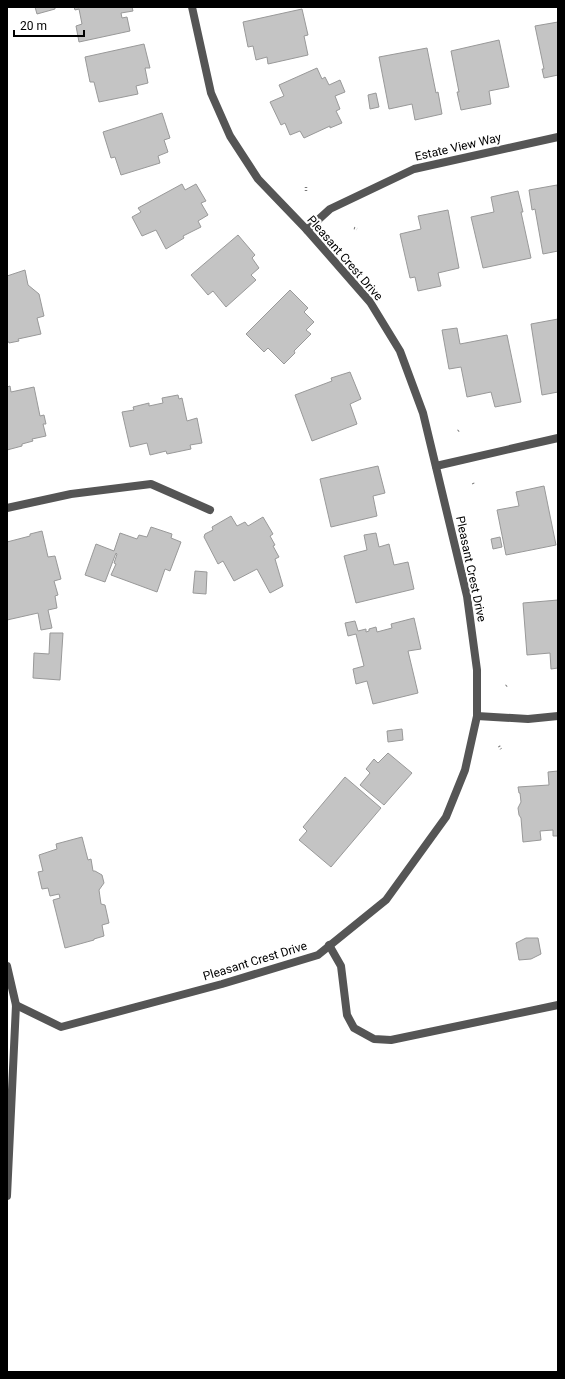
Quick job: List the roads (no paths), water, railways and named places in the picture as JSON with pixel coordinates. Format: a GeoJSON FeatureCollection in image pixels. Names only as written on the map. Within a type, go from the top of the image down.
{"type":"FeatureCollection","features":[{"type":"Feature","properties":{"kind":"street","name":"Pleasant Crest Drive"},"geometry":{"type":"LineString","coordinates":[[16,1005],[61,1027],[237,980],[318,954],[386,900],[446,817],[465,770],[477,716],[477,670],[467,596],[423,413],[400,351],[370,302],[307,230],[258,179],[230,136],[211,93],[192,7]]}},
{"type":"Feature","properties":{"kind":"street","name":"Estate View Way"},"geometry":{"type":"LineString","coordinates":[[307,230],[330,209],[414,169],[558,137]]}},
{"type":"Feature","properties":{"kind":"street"},"geometry":{"type":"LineString","coordinates":[[436,466],[558,438]]}},
{"type":"Feature","properties":{"kind":"street"},"geometry":{"type":"LineString","coordinates":[[7,508],[71,494],[150,484],[210,510]]}},
{"type":"Feature","properties":{"kind":"street"},"geometry":{"type":"LineString","coordinates":[[477,716],[528,719],[558,716]]}},
{"type":"Feature","properties":{"kind":"street"},"geometry":{"type":"LineString","coordinates":[[329,946],[341,966],[347,1016],[354,1028],[374,1039],[391,1040],[558,1005]]}},
{"type":"Feature","properties":{"kind":"street"},"geometry":{"type":"LineString","coordinates":[[7,966],[16,1005],[7,1196]]}}]}
